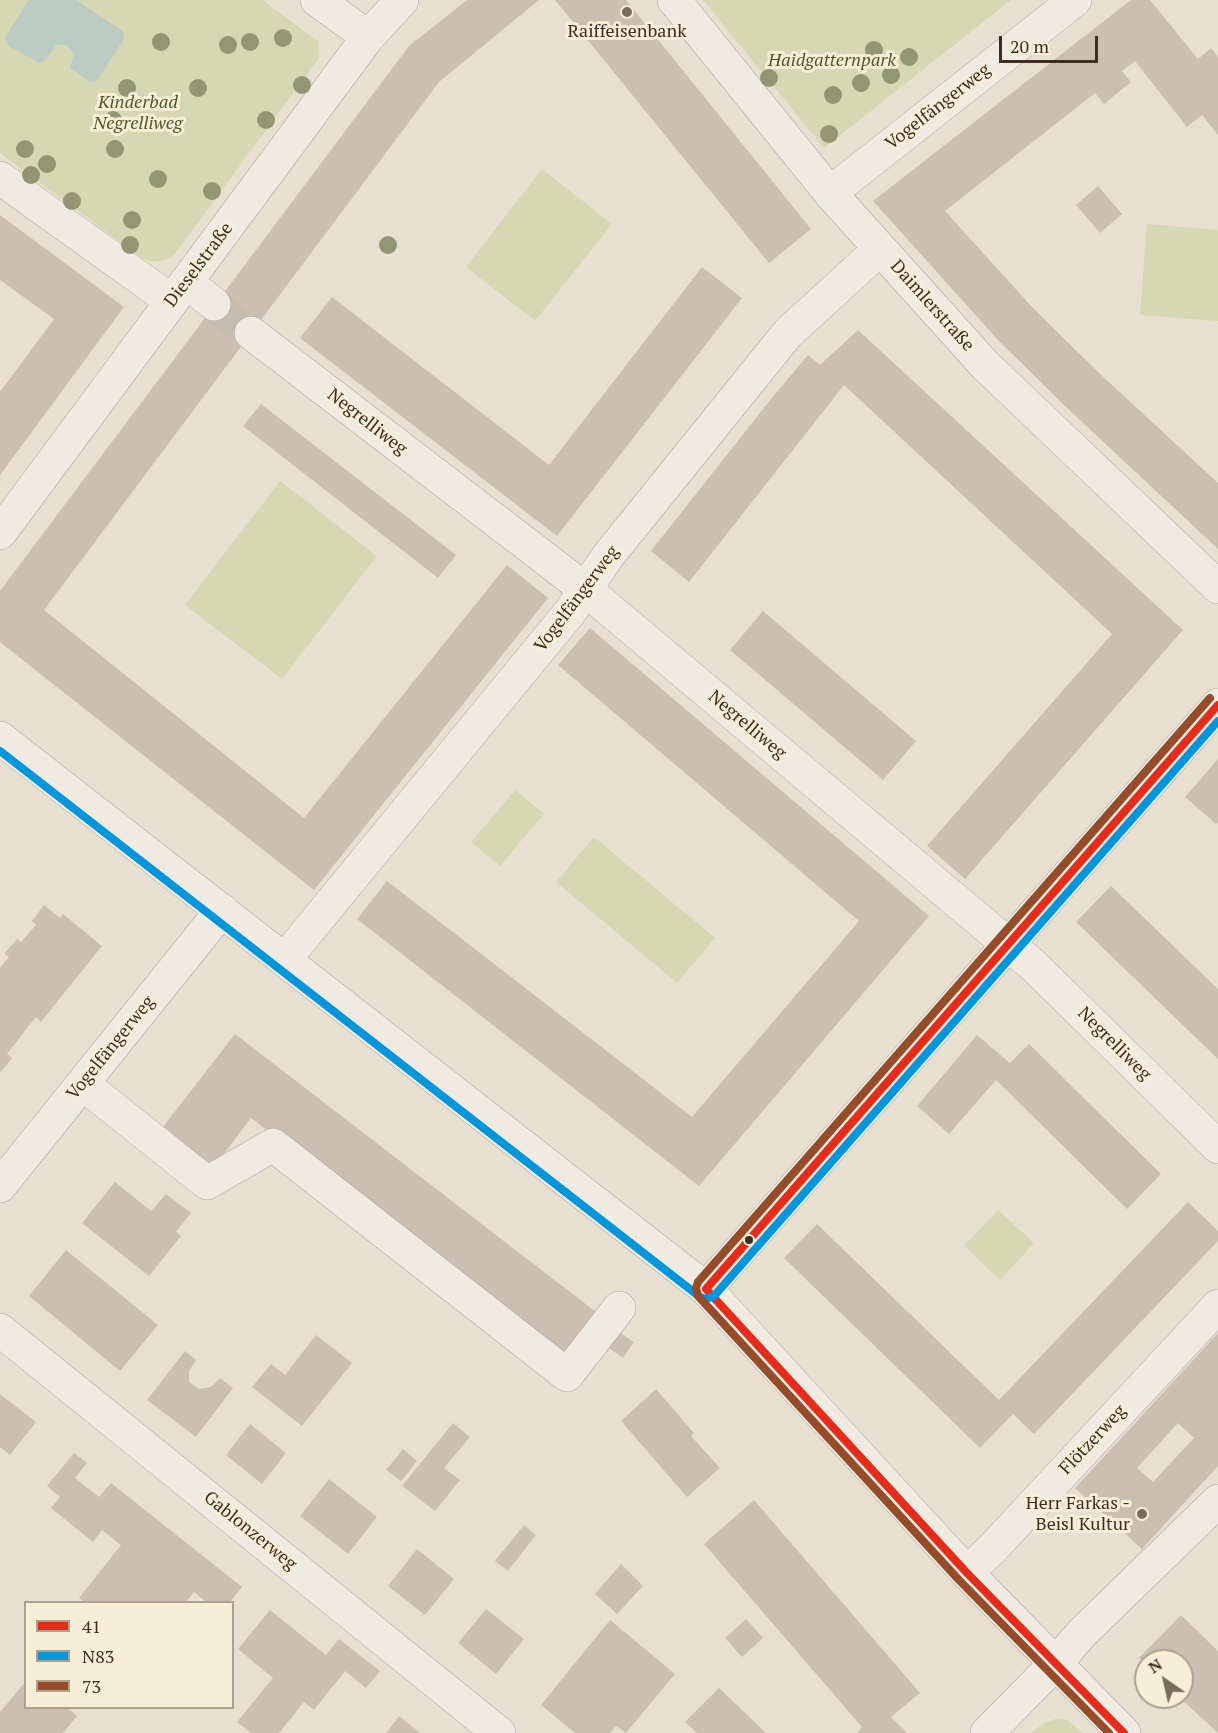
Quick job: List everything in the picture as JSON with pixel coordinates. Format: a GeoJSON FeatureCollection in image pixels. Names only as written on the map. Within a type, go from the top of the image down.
{"type":"FeatureCollection","features":[{"type":"Feature","properties":{"kind":"street"},"geometry":{"type":"LineString","coordinates":[[317,0],[368,37]]}},
{"type":"Feature","properties":{"kind":"street","name":"Dieselstraße"},"geometry":{"type":"LineString","coordinates":[[0,533],[368,37],[402,0]]}},
{"type":"Feature","properties":{"kind":"street","name":"Daimlerstraße"},"geometry":{"type":"LineString","coordinates":[[674,0],[830,193],[985,365],[1218,587]]}},
{"type":"Feature","properties":{"kind":"street","name":"Vogelfängerweg"},"geometry":{"type":"LineString","coordinates":[[830,193],[1075,0]]}},
{"type":"Feature","properties":{"kind":"street"},"geometry":{"type":"LineString","coordinates":[[0,178],[179,292],[214,304]]}},
{"type":"Feature","properties":{"kind":"street","name":"Vogelfängerweg"},"geometry":{"type":"LineString","coordinates":[[285,959],[570,612],[608,556],[788,333],[880,249]]}},
{"type":"Feature","properties":{"kind":"street","name":"Negrelliweg"},"geometry":{"type":"LineString","coordinates":[[251,333],[585,590],[1034,966],[1218,1147]]}},
{"type":"Feature","properties":{"kind":"street"},"geometry":{"type":"LineString","coordinates":[[706,1290],[1218,705]]}},
{"type":"Feature","properties":{"kind":"street"},"geometry":{"type":"LineString","coordinates":[[0,738],[706,1290],[967,1573],[1124,1733]]}},
{"type":"Feature","properties":{"kind":"street","name":"Vogelfängerweg"},"geometry":{"type":"LineString","coordinates":[[0,1186],[222,910]]}},
{"type":"Feature","properties":{"kind":"street"},"geometry":{"type":"LineString","coordinates":[[83,1084],[207,1183],[273,1144],[567,1375],[619,1308]]}},
{"type":"Feature","properties":{"kind":"street","name":"Flötzerweg"},"geometry":{"type":"LineString","coordinates":[[967,1573],[992,1549],[1218,1305]]}},
{"type":"Feature","properties":{"kind":"street","name":"Gablonzerweg"},"geometry":{"type":"LineString","coordinates":[[0,1330],[499,1733]]}},
{"type":"Feature","properties":{"kind":"street"},"geometry":{"type":"LineString","coordinates":[[987,1733],[1055,1665],[1082,1633],[1218,1501]]}},
{"type":"Feature","properties":{"kind":"green space","name":"Kinderbad Negrelliweg"},"geometry":{"type":"Polygon","coordinates":[[[0,0],[262,0],[318,41],[319,58],[174,255],[162,261],[151,261],[142,258],[0,153],[0,0]]]}},
{"type":"Feature","properties":{"kind":"green space","name":"Haidgatternpark"},"geometry":{"type":"Polygon","coordinates":[[[703,0],[1011,0],[824,148],[703,0]]]}},
{"type":"Feature","properties":{"kind":"green space"},"geometry":{"type":"Polygon","coordinates":[[[542,169],[612,224],[535,321],[466,267],[542,169]]]}},
{"type":"Feature","properties":{"kind":"green space"},"geometry":{"type":"Polygon","coordinates":[[[1147,224],[1218,230],[1218,321],[1140,315],[1147,224]]]}},
{"type":"Feature","properties":{"kind":"green space"},"geometry":{"type":"Polygon","coordinates":[[[280,481],[377,556],[282,679],[185,605],[280,481]]]}},
{"type":"Feature","properties":{"kind":"green space"},"geometry":{"type":"Polygon","coordinates":[[[515,790],[544,814],[500,866],[471,842],[515,790]]]}},
{"type":"Feature","properties":{"kind":"green space"},"geometry":{"type":"Polygon","coordinates":[[[594,837],[715,938],[677,983],[556,882],[594,837]]]}},
{"type":"Feature","properties":{"kind":"green space"},"geometry":{"type":"Polygon","coordinates":[[[998,1210],[1034,1243],[1000,1280],[964,1246],[998,1210]]]}},
{"type":"Feature","properties":{"kind":"green space"},"geometry":{"type":"Polygon","coordinates":[[[1055,1719],[1067,1720],[1083,1733],[1031,1733],[1044,1723],[1055,1719]]]}},
{"type":"Feature","properties":{"kind":"shaded area"},"geometry":{"type":"Polygon","coordinates":[[[29,0],[76,0],[123,31],[124,39],[98,79],[94,82],[89,81],[70,68],[74,54],[67,45],[56,45],[46,60],[39,63],[9,46],[5,38],[29,0]]]}},
{"type":"Feature","properties":{"kind":"building"},"geometry":{"type":"Polygon","coordinates":[[[467,0],[539,0],[439,82],[44,610],[304,818],[507,565],[548,598],[314,890],[0,642],[0,591],[409,46],[467,0]]]}},
{"type":"Feature","properties":{"kind":"building"},"geometry":{"type":"Polygon","coordinates":[[[555,0],[626,0],[811,229],[769,263],[555,0]]]}},
{"type":"Feature","properties":{"kind":"building"},"geometry":{"type":"Polygon","coordinates":[[[1131,0],[1150,0],[1198,59],[1211,48],[1218,57],[1218,135],[1202,115],[1187,127],[1135,61],[1122,71],[1131,82],[1104,104],[1095,93],[945,211],[1033,308],[1098,372],[1218,483],[1218,549],[998,340],[873,201],[1131,0]]]}},
{"type":"Feature","properties":{"kind":"building"},"geometry":{"type":"Polygon","coordinates":[[[1098,186],[1122,214],[1100,233],[1076,205],[1098,186]]]}},
{"type":"Feature","properties":{"kind":"building"},"geometry":{"type":"Polygon","coordinates":[[[0,215],[124,307],[0,475],[0,392],[54,319],[0,280],[0,215]]]}},
{"type":"Feature","properties":{"kind":"building"},"geometry":{"type":"Polygon","coordinates":[[[702,267],[742,298],[557,536],[300,338],[332,297],[549,465],[702,267]]]}},
{"type":"Feature","properties":{"kind":"building"},"geometry":{"type":"Polygon","coordinates":[[[858,330],[1183,630],[965,879],[927,846],[1112,634],[844,385],[689,582],[651,551],[808,355],[820,365],[858,330]]]}},
{"type":"Feature","properties":{"kind":"building"},"geometry":{"type":"Polygon","coordinates":[[[261,404],[456,555],[438,578],[243,426],[261,404]]]}},
{"type":"Feature","properties":{"kind":"building"},"geometry":{"type":"Polygon","coordinates":[[[763,611],[916,741],[883,780],[730,650],[763,611]]]}},
{"type":"Feature","properties":{"kind":"building"},"geometry":{"type":"Polygon","coordinates":[[[590,628],[929,916],[699,1186],[357,919],[387,881],[692,1117],[859,921],[558,665],[590,628]]]}},
{"type":"Feature","properties":{"kind":"building"},"geometry":{"type":"Polygon","coordinates":[[[1218,759],[1218,823],[1216,824],[1185,797],[1218,759]]]}},
{"type":"Feature","properties":{"kind":"building"},"geometry":{"type":"Polygon","coordinates":[[[1111,886],[1218,989],[1218,1059],[1076,922],[1111,886]]]}},
{"type":"Feature","properties":{"kind":"building"},"geometry":{"type":"Polygon","coordinates":[[[44,905],[60,918],[63,914],[102,946],[41,1022],[36,1017],[7,1054],[12,1058],[0,1073],[0,968],[9,957],[4,954],[17,939],[21,942],[36,925],[32,921],[44,905]]]}},
{"type":"Feature","properties":{"kind":"building"},"geometry":{"type":"Polygon","coordinates":[[[235,1034],[596,1312],[561,1357],[251,1118],[210,1172],[159,1132],[235,1034]]]}},
{"type":"Feature","properties":{"kind":"building"},"geometry":{"type":"Polygon","coordinates":[[[977,1035],[1010,1063],[1029,1044],[1161,1174],[1127,1209],[996,1080],[949,1134],[917,1106],[977,1035]]]}},
{"type":"Feature","properties":{"kind":"building"},"geometry":{"type":"Polygon","coordinates":[[[115,1182],[151,1211],[166,1194],[191,1213],[176,1232],[181,1236],[149,1276],[82,1223],[115,1182]]]}},
{"type":"Feature","properties":{"kind":"building"},"geometry":{"type":"Polygon","coordinates":[[[1188,1202],[1218,1231],[1218,1241],[1034,1434],[1013,1414],[980,1448],[784,1258],[817,1224],[999,1400],[1188,1202]]]}},
{"type":"Feature","properties":{"kind":"building"},"geometry":{"type":"Polygon","coordinates":[[[66,1250],[158,1325],[120,1371],[29,1296],[66,1250]]]}},
{"type":"Feature","properties":{"kind":"building"},"geometry":{"type":"Polygon","coordinates":[[[617,1331],[634,1342],[623,1358],[606,1346],[617,1331]]]}},
{"type":"Feature","properties":{"kind":"building"},"geometry":{"type":"Polygon","coordinates":[[[1218,1333],[1218,1466],[1142,1549],[1075,1488],[1218,1333]],[[1178,1423],[1137,1468],[1153,1482],[1194,1438],[1178,1423]]]}},
{"type":"Feature","properties":{"kind":"building"},"geometry":{"type":"Polygon","coordinates":[[[316,1335],[352,1363],[302,1426],[252,1387],[271,1364],[285,1375],[316,1335]]]}},
{"type":"Feature","properties":{"kind":"building"},"geometry":{"type":"Polygon","coordinates":[[[185,1351],[196,1360],[189,1371],[189,1382],[199,1389],[211,1387],[220,1378],[233,1388],[196,1437],[147,1400],[185,1351]]]}},
{"type":"Feature","properties":{"kind":"building"},"geometry":{"type":"Polygon","coordinates":[[[656,1389],[694,1433],[691,1436],[720,1468],[687,1497],[621,1421],[656,1389]]]}},
{"type":"Feature","properties":{"kind":"building"},"geometry":{"type":"Polygon","coordinates":[[[0,1394],[36,1422],[10,1455],[0,1447],[0,1394]]]}},
{"type":"Feature","properties":{"kind":"building"},"geometry":{"type":"Polygon","coordinates":[[[453,1423],[470,1437],[444,1468],[460,1480],[435,1511],[402,1486],[453,1423]]]}},
{"type":"Feature","properties":{"kind":"building"},"geometry":{"type":"Polygon","coordinates":[[[250,1424],[286,1453],[262,1484],[226,1455],[250,1424]]]}},
{"type":"Feature","properties":{"kind":"building"},"geometry":{"type":"Polygon","coordinates":[[[403,1449],[417,1461],[401,1481],[386,1470],[403,1449]]]}},
{"type":"Feature","properties":{"kind":"building"},"geometry":{"type":"Polygon","coordinates":[[[74,1453],[87,1463],[75,1478],[99,1497],[111,1483],[242,1587],[231,1601],[205,1601],[194,1592],[187,1601],[83,1601],[79,1598],[121,1545],[102,1530],[93,1542],[51,1508],[60,1497],[47,1486],[74,1453]]]}},
{"type":"Feature","properties":{"kind":"building"},"geometry":{"type":"Polygon","coordinates":[[[329,1479],[377,1517],[348,1554],[300,1516],[329,1479]]]}},
{"type":"Feature","properties":{"kind":"building"},"geometry":{"type":"Polygon","coordinates":[[[754,1500],[920,1693],[891,1717],[907,1733],[857,1733],[862,1727],[704,1544],[754,1500]]]}},
{"type":"Feature","properties":{"kind":"building"},"geometry":{"type":"Polygon","coordinates":[[[524,1525],[536,1535],[508,1571],[495,1561],[524,1525]]]}},
{"type":"Feature","properties":{"kind":"building"},"geometry":{"type":"Polygon","coordinates":[[[417,1549],[454,1579],[425,1615],[388,1586],[417,1549]]]}},
{"type":"Feature","properties":{"kind":"building"},"geometry":{"type":"Polygon","coordinates":[[[621,1564],[643,1586],[617,1614],[595,1594],[621,1564]]]}},
{"type":"Feature","properties":{"kind":"building"},"geometry":{"type":"Polygon","coordinates":[[[486,1609],[524,1639],[496,1674],[458,1643],[486,1609]]]}},
{"type":"Feature","properties":{"kind":"building"},"geometry":{"type":"Polygon","coordinates":[[[270,1610],[326,1655],[339,1639],[380,1671],[366,1688],[345,1671],[314,1710],[304,1702],[279,1733],[251,1733],[237,1722],[273,1678],[238,1649],[270,1610]]]}},
{"type":"Feature","properties":{"kind":"building"},"geometry":{"type":"Polygon","coordinates":[[[1181,1615],[1218,1651],[1218,1733],[1192,1709],[1194,1709],[1194,1649],[1148,1649],[1181,1615]]]}},
{"type":"Feature","properties":{"kind":"building"},"geometry":{"type":"Polygon","coordinates":[[[746,1619],[763,1638],[742,1657],[725,1638],[746,1619]]]}},
{"type":"Feature","properties":{"kind":"building"},"geometry":{"type":"Polygon","coordinates":[[[610,1620],[675,1674],[626,1733],[616,1726],[610,1733],[575,1733],[541,1705],[610,1620]]]}},
{"type":"Feature","properties":{"kind":"building"},"geometry":{"type":"Polygon","coordinates":[[[24,1683],[24,1709],[68,1709],[77,1716],[63,1733],[0,1733],[0,1712],[24,1683]]]}},
{"type":"Feature","properties":{"kind":"building"},"geometry":{"type":"Polygon","coordinates":[[[719,1688],[766,1733],[697,1733],[685,1722],[719,1688]]]}},
{"type":"Feature","properties":{"kind":"building"},"geometry":{"type":"Polygon","coordinates":[[[399,1716],[420,1733],[386,1733],[399,1716]]]}},
{"type":"Feature","properties":{"kind":"tunnel"},"geometry":{"type":"LineString","coordinates":[[214,304],[251,333]]}},
{"type":"Feature","properties":{"kind":"transit line","name":"73"},"geometry":{"type":"LineString","coordinates":[[1109,1733],[959,1580],[698,1296],[696,1288],[698,1282],[1210,698]]}},
{"type":"Feature","properties":{"kind":"transit line","name":"41"},"geometry":{"type":"LineString","coordinates":[[706,1289],[1218,705]]}},
{"type":"Feature","properties":{"kind":"transit line","name":"N83"},"geometry":{"type":"LineString","coordinates":[[0,751],[700,1297],[706,1299],[714,1296],[1218,721]]}},
{"type":"Feature","properties":{"kind":"transit line","name":"41"},"geometry":{"type":"LineString","coordinates":[[706,1289],[967,1573],[1124,1733]]}},
{"type":"Feature","properties":{"kind":"place","name":"Raiffeisenbank"},"geometry":{"type":"Point","coordinates":[627,12]}},
{"type":"Feature","properties":{"kind":"place","name":"Herr Farkas - Beisl Kultur"},"geometry":{"type":"Point","coordinates":[1142,1514]}}]}
